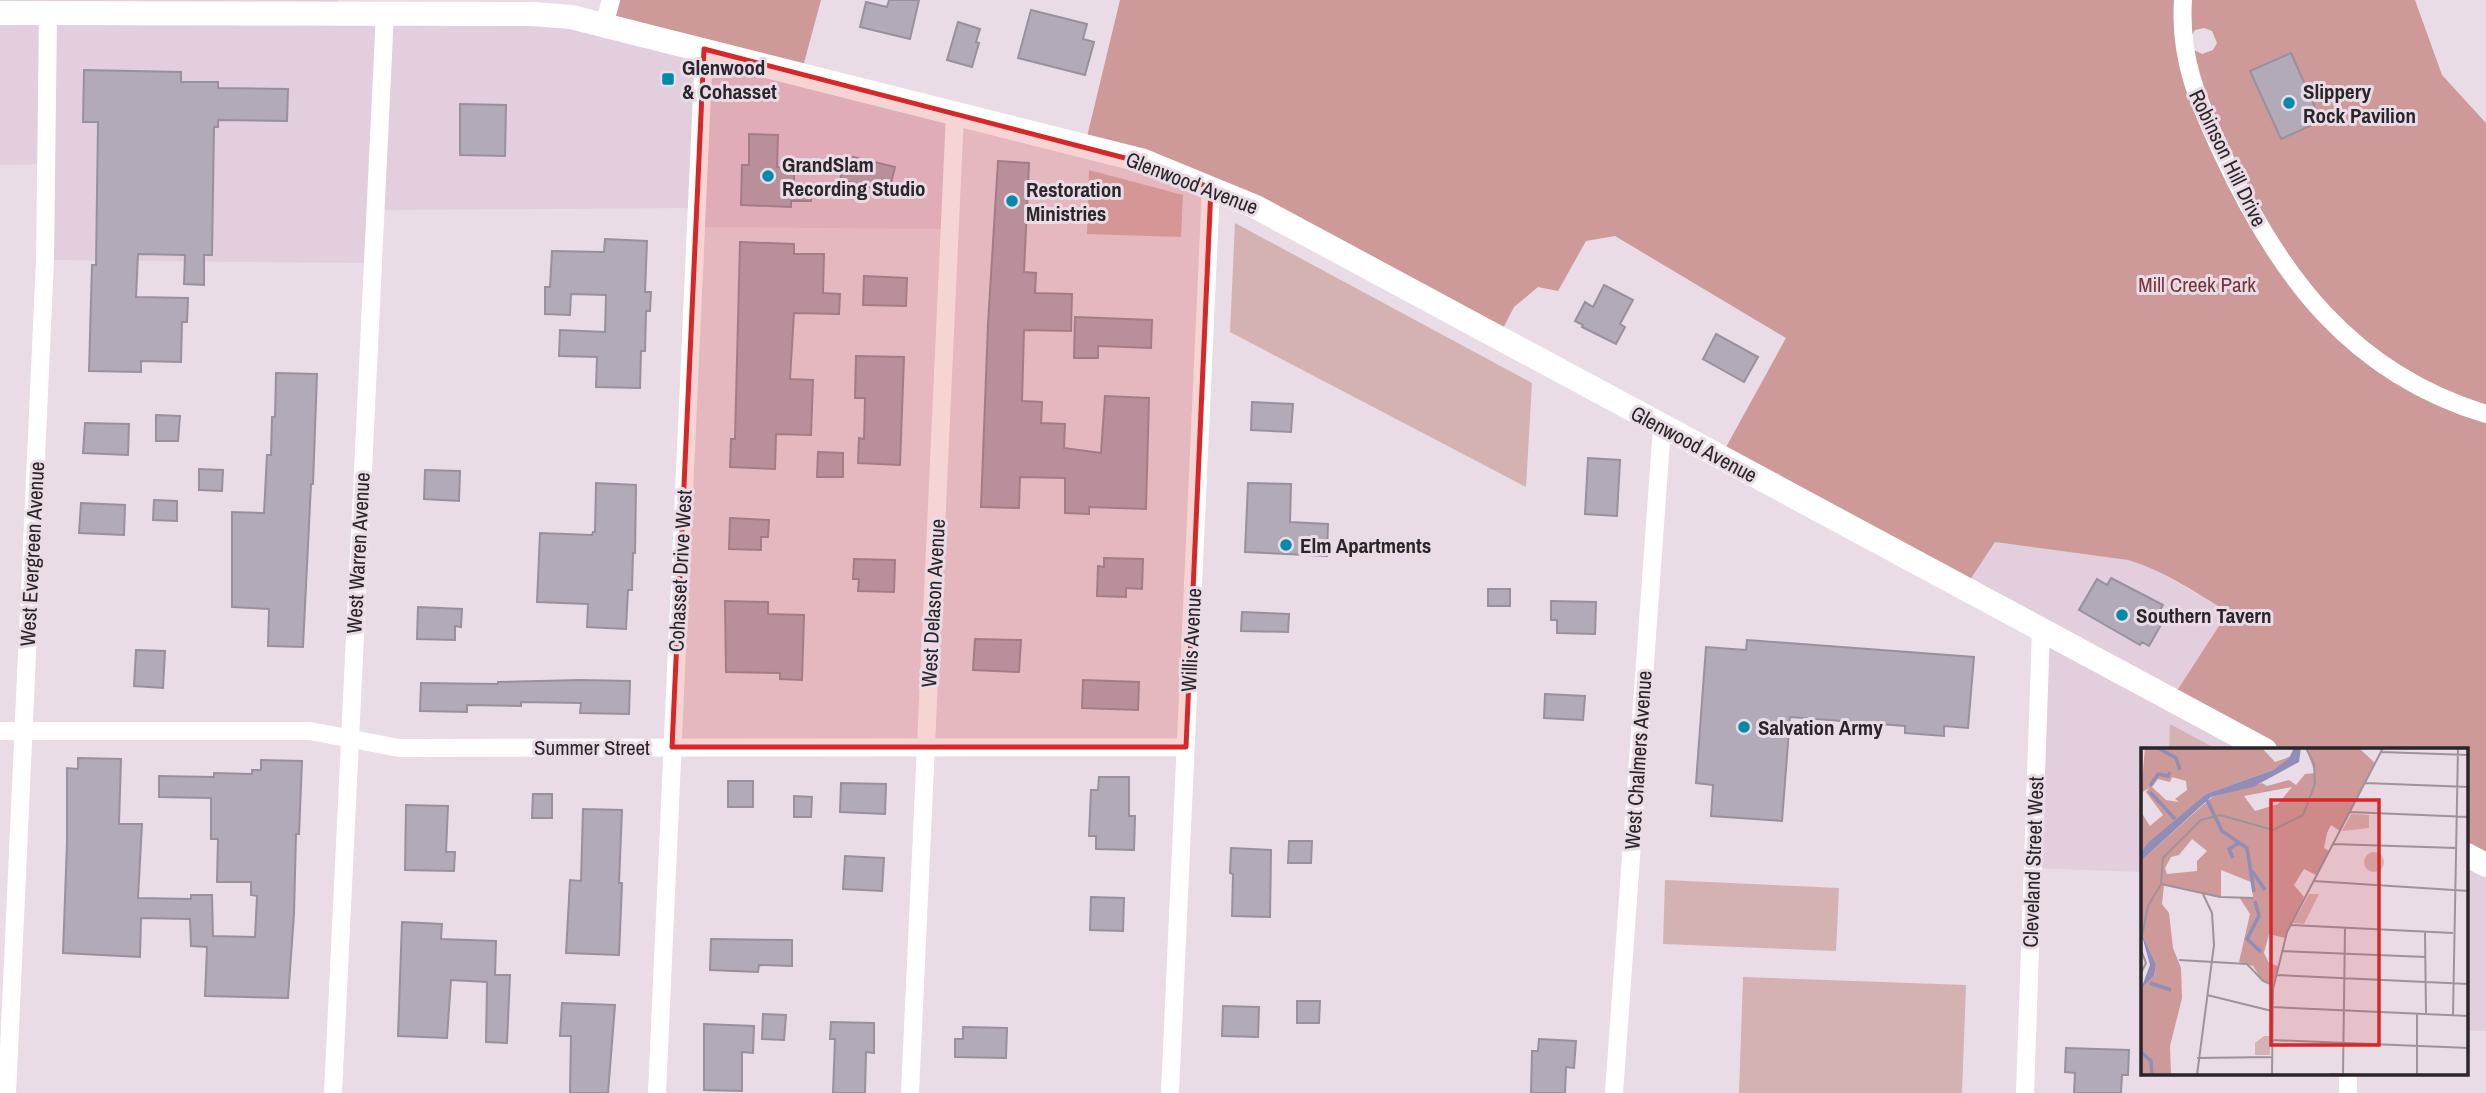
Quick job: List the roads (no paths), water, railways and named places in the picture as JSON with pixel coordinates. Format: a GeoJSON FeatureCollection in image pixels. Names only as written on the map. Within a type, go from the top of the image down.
{"type":"FeatureCollection","features":[{"type":"Feature","properties":{"kind":"main road","name":"Glenwood Avenue"},"geometry":{"type":"LineString","coordinates":[[0,13],[48,15],[338,6],[385,13],[533,14],[571,17],[1144,160],[1268,213],[2260,748]]}},
{"type":"Feature","properties":{"kind":"main road"},"geometry":{"type":"LineString","coordinates":[[2468,856],[2486,865]]}},
{"type":"Feature","properties":{"kind":"street"},"geometry":{"type":"LineString","coordinates":[[604,24],[611,0]]}},
{"type":"Feature","properties":{"kind":"street","name":"Robinson Hill Drive"},"geometry":{"type":"LineString","coordinates":[[2183,0],[2183,42],[2187,66],[2201,107],[2243,199],[2297,284],[2330,322],[2367,355],[2444,398],[2486,414]]}},
{"type":"Feature","properties":{"kind":"street","name":"West Warren Avenue"},"geometry":{"type":"LineString","coordinates":[[332,1093],[385,13]]}},
{"type":"Feature","properties":{"kind":"street","name":"West Evergreen Avenue"},"geometry":{"type":"LineString","coordinates":[[7,1093],[46,260],[48,15]]}},
{"type":"Feature","properties":{"kind":"street","name":"Cohasset Drive West"},"geometry":{"type":"LineString","coordinates":[[657,1093],[704,49]]}},
{"type":"Feature","properties":{"kind":"street","name":"West Delason Avenue"},"geometry":{"type":"LineString","coordinates":[[910,1093],[955,114]]}},
{"type":"Feature","properties":{"kind":"street","name":"Willis Avenue"},"geometry":{"type":"LineString","coordinates":[[1170,1093],[1211,188]]}},
{"type":"Feature","properties":{"kind":"street","name":"West Chalmers Avenue"},"geometry":{"type":"LineString","coordinates":[[1614,1093],[1662,427]]}},
{"type":"Feature","properties":{"kind":"street","name":"Cleveland Street West"},"geometry":{"type":"LineString","coordinates":[[2025,1093],[2041,631]]}},
{"type":"Feature","properties":{"kind":"street","name":"Summer Street"},"geometry":{"type":"LineString","coordinates":[[0,731],[310,731],[399,748],[1186,747]]}},
{"type":"Feature","properties":{"kind":"place","name":"Glenwood & Cohasset"},"geometry":{"type":"Point","coordinates":[668,79]}},
{"type":"Feature","properties":{"kind":"place","name":"Slippery Rock Pavilion"},"geometry":{"type":"Point","coordinates":[2289,103]}},
{"type":"Feature","properties":{"kind":"place","name":"GrandSlam Recording Studio"},"geometry":{"type":"Point","coordinates":[768,176]}},
{"type":"Feature","properties":{"kind":"place","name":"Restoration Ministries"},"geometry":{"type":"Point","coordinates":[1012,201]}},
{"type":"Feature","properties":{"kind":"place","name":"Elm Apartments"},"geometry":{"type":"Point","coordinates":[1286,545]}},
{"type":"Feature","properties":{"kind":"place","name":"Southern Tavern"},"geometry":{"type":"Point","coordinates":[2122,615]}},
{"type":"Feature","properties":{"kind":"place","name":"Salvation Army"},"geometry":{"type":"Point","coordinates":[1744,727]}},
{"type":"Feature","properties":{"kind":"park label","name":"Mill Creek Park"},"geometry":{"type":"Point","coordinates":[2197,284]}}]}
